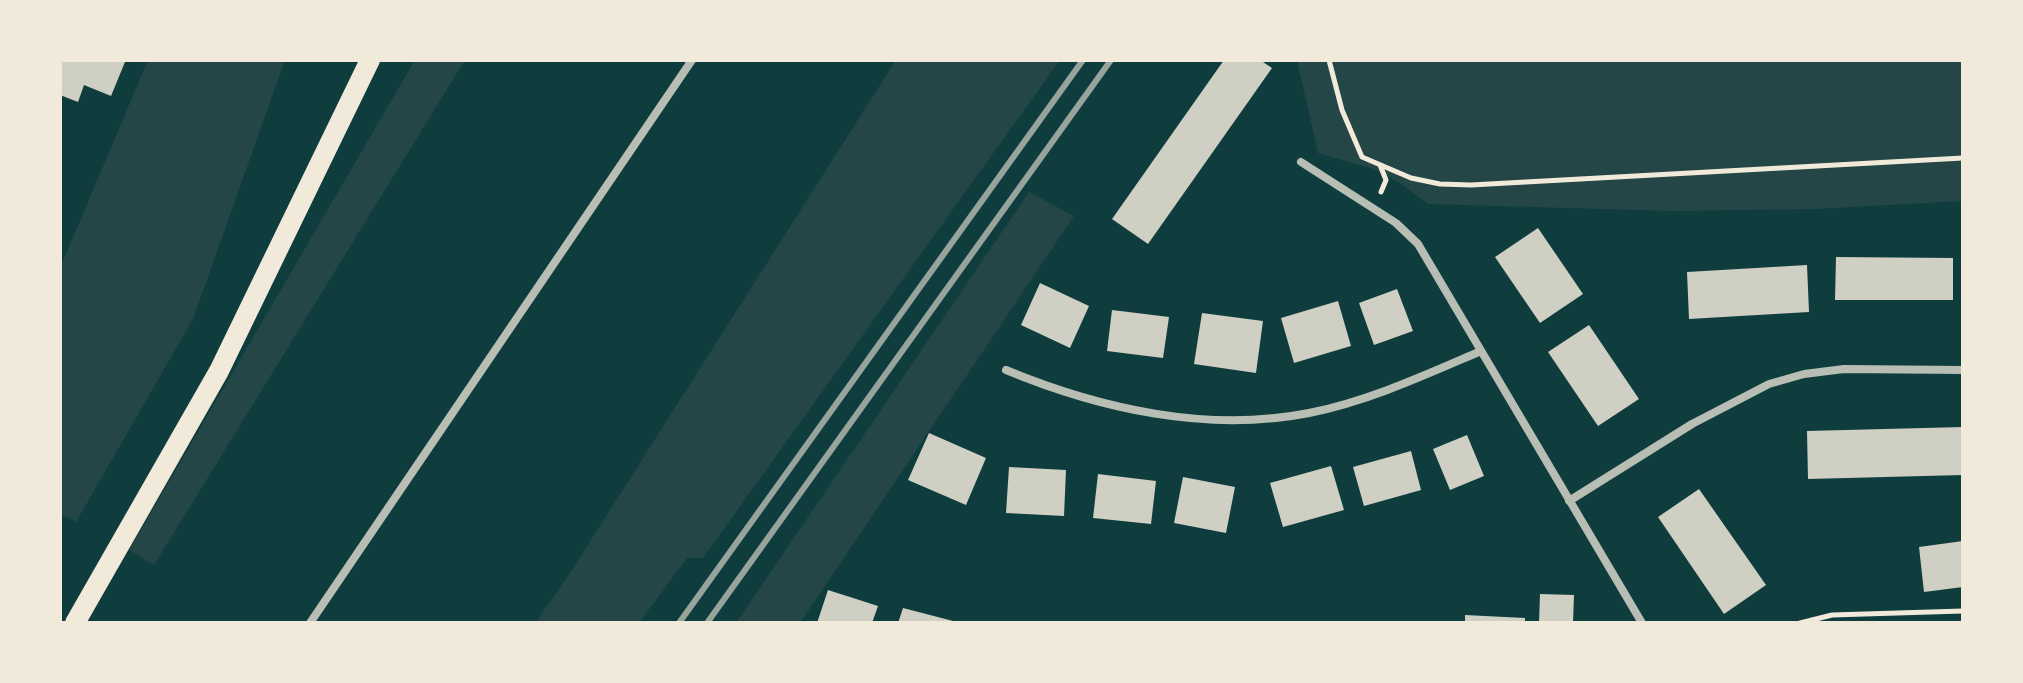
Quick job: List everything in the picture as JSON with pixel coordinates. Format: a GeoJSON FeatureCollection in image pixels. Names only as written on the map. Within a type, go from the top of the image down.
{"type":"FeatureCollection","features":[{"type":"Feature","properties":{"kind":"main road"},"geometry":{"type":"LineString","coordinates":[[75,623],[219,371],[370,60]]}},
{"type":"Feature","properties":{"kind":"street"},"geometry":{"type":"LineString","coordinates":[[310,623],[692,60]]}},
{"type":"Feature","properties":{"kind":"street"},"geometry":{"type":"LineString","coordinates":[[1301,162],[1396,223],[1418,244],[1642,623]]}},
{"type":"Feature","properties":{"kind":"street"},"geometry":{"type":"LineString","coordinates":[[1006,370],[1080,398],[1147,412],[1261,420],[1310,413],[1360,399],[1412,381],[1481,351]]}},
{"type":"Feature","properties":{"kind":"street"},"geometry":{"type":"LineString","coordinates":[[1569,501],[1692,424],[1769,384],[1804,374],[1844,369],[1963,370]]}},
{"type":"Feature","properties":{"kind":"path"},"geometry":{"type":"LineString","coordinates":[[1329,60],[1342,110],[1362,157],[1411,178],[1440,184],[1598,180],[1963,158]]}},
{"type":"Feature","properties":{"kind":"path"},"geometry":{"type":"LineString","coordinates":[[1800,623],[1832,615],[1963,611]]}},
{"type":"Feature","properties":{"kind":"shaded area"},"geometry":{"type":"Polygon","coordinates":[[[148,60],[285,60],[193,319],[76,522],[60,514],[60,268],[148,60]]]}},
{"type":"Feature","properties":{"kind":"shaded area"},"geometry":{"type":"Polygon","coordinates":[[[415,60],[465,60],[154,565],[129,550],[415,60]]]}},
{"type":"Feature","properties":{"kind":"shaded area"},"geometry":{"type":"Polygon","coordinates":[[[896,60],[1060,60],[703,558],[687,558],[639,623],[535,623],[568,576],[896,60]]]}},
{"type":"Feature","properties":{"kind":"shaded area"},"geometry":{"type":"Polygon","coordinates":[[[1297,60],[1963,60],[1963,201],[1816,209],[1672,211],[1428,204],[1374,169],[1318,153],[1297,60]]]}},
{"type":"Feature","properties":{"kind":"shaded area"},"geometry":{"type":"Polygon","coordinates":[[[1029,192],[1074,216],[800,623],[736,623],[1029,192]]]}},
{"type":"Feature","properties":{"kind":"building"},"geometry":{"type":"Polygon","coordinates":[[[60,60],[125,62],[111,96],[84,85],[78,102],[60,95],[60,60]]]}},
{"type":"Feature","properties":{"kind":"building"},"geometry":{"type":"Polygon","coordinates":[[[1224,60],[1260,60],[1272,68],[1148,244],[1112,219],[1224,60]]]}},
{"type":"Feature","properties":{"kind":"building"},"geometry":{"type":"Polygon","coordinates":[[[1538,228],[1583,294],[1540,323],[1495,257],[1538,228]]]}},
{"type":"Feature","properties":{"kind":"building"},"geometry":{"type":"Polygon","coordinates":[[[1836,257],[1953,258],[1953,300],[1835,300],[1836,257]]]}},
{"type":"Feature","properties":{"kind":"building"},"geometry":{"type":"Polygon","coordinates":[[[1807,265],[1809,312],[1689,319],[1687,272],[1807,265]]]}},
{"type":"Feature","properties":{"kind":"building"},"geometry":{"type":"Polygon","coordinates":[[[1040,283],[1089,306],[1070,348],[1021,325],[1040,283]]]}},
{"type":"Feature","properties":{"kind":"building"},"geometry":{"type":"Polygon","coordinates":[[[1397,289],[1413,331],[1374,345],[1359,303],[1397,289]]]}},
{"type":"Feature","properties":{"kind":"building"},"geometry":{"type":"Polygon","coordinates":[[[1338,301],[1351,346],[1294,363],[1281,318],[1338,301]]]}},
{"type":"Feature","properties":{"kind":"building"},"geometry":{"type":"Polygon","coordinates":[[[1112,310],[1169,317],[1163,358],[1107,351],[1112,310]]]}},
{"type":"Feature","properties":{"kind":"building"},"geometry":{"type":"Polygon","coordinates":[[[1202,313],[1263,321],[1256,373],[1194,364],[1202,313]]]}},
{"type":"Feature","properties":{"kind":"building"},"geometry":{"type":"Polygon","coordinates":[[[1589,325],[1639,399],[1598,426],[1548,352],[1589,325]]]}},
{"type":"Feature","properties":{"kind":"building"},"geometry":{"type":"Polygon","coordinates":[[[1963,427],[1963,475],[1808,479],[1807,431],[1963,427]]]}},
{"type":"Feature","properties":{"kind":"building"},"geometry":{"type":"Polygon","coordinates":[[[929,433],[986,458],[966,505],[908,480],[929,433]]]}},
{"type":"Feature","properties":{"kind":"building"},"geometry":{"type":"Polygon","coordinates":[[[1467,435],[1484,476],[1450,490],[1433,449],[1467,435]]]}},
{"type":"Feature","properties":{"kind":"building"},"geometry":{"type":"Polygon","coordinates":[[[1411,451],[1421,490],[1364,506],[1353,467],[1411,451]]]}},
{"type":"Feature","properties":{"kind":"building"},"geometry":{"type":"Polygon","coordinates":[[[1331,466],[1344,510],[1283,527],[1270,483],[1331,466]]]}},
{"type":"Feature","properties":{"kind":"building"},"geometry":{"type":"Polygon","coordinates":[[[1009,467],[1066,470],[1064,516],[1006,513],[1009,467]]]}},
{"type":"Feature","properties":{"kind":"building"},"geometry":{"type":"Polygon","coordinates":[[[1098,474],[1156,481],[1151,524],[1093,518],[1098,474]]]}},
{"type":"Feature","properties":{"kind":"building"},"geometry":{"type":"Polygon","coordinates":[[[1183,477],[1235,487],[1226,533],[1174,523],[1183,477]]]}},
{"type":"Feature","properties":{"kind":"building"},"geometry":{"type":"Polygon","coordinates":[[[1699,489],[1766,585],[1724,614],[1658,517],[1699,489]]]}},
{"type":"Feature","properties":{"kind":"building"},"geometry":{"type":"Polygon","coordinates":[[[1963,541],[1963,587],[1924,592],[1919,547],[1963,541]]]}},
{"type":"Feature","properties":{"kind":"building"},"geometry":{"type":"Polygon","coordinates":[[[828,590],[878,606],[872,623],[817,623],[828,590]]]}},
{"type":"Feature","properties":{"kind":"building"},"geometry":{"type":"Polygon","coordinates":[[[1540,594],[1574,595],[1573,623],[1539,623],[1540,594]]]}},
{"type":"Feature","properties":{"kind":"building"},"geometry":{"type":"Polygon","coordinates":[[[903,608],[957,622],[898,623],[903,608]]]}},
{"type":"Feature","properties":{"kind":"building"},"geometry":{"type":"Polygon","coordinates":[[[1465,615],[1525,618],[1525,623],[1465,623],[1465,615]]]}},
{"type":"Feature","properties":{"kind":"railway"},"geometry":{"type":"LineString","coordinates":[[679,623],[1083,60]]}},
{"type":"Feature","properties":{"kind":"railway"},"geometry":{"type":"LineString","coordinates":[[707,623],[1111,60]]}}]}
